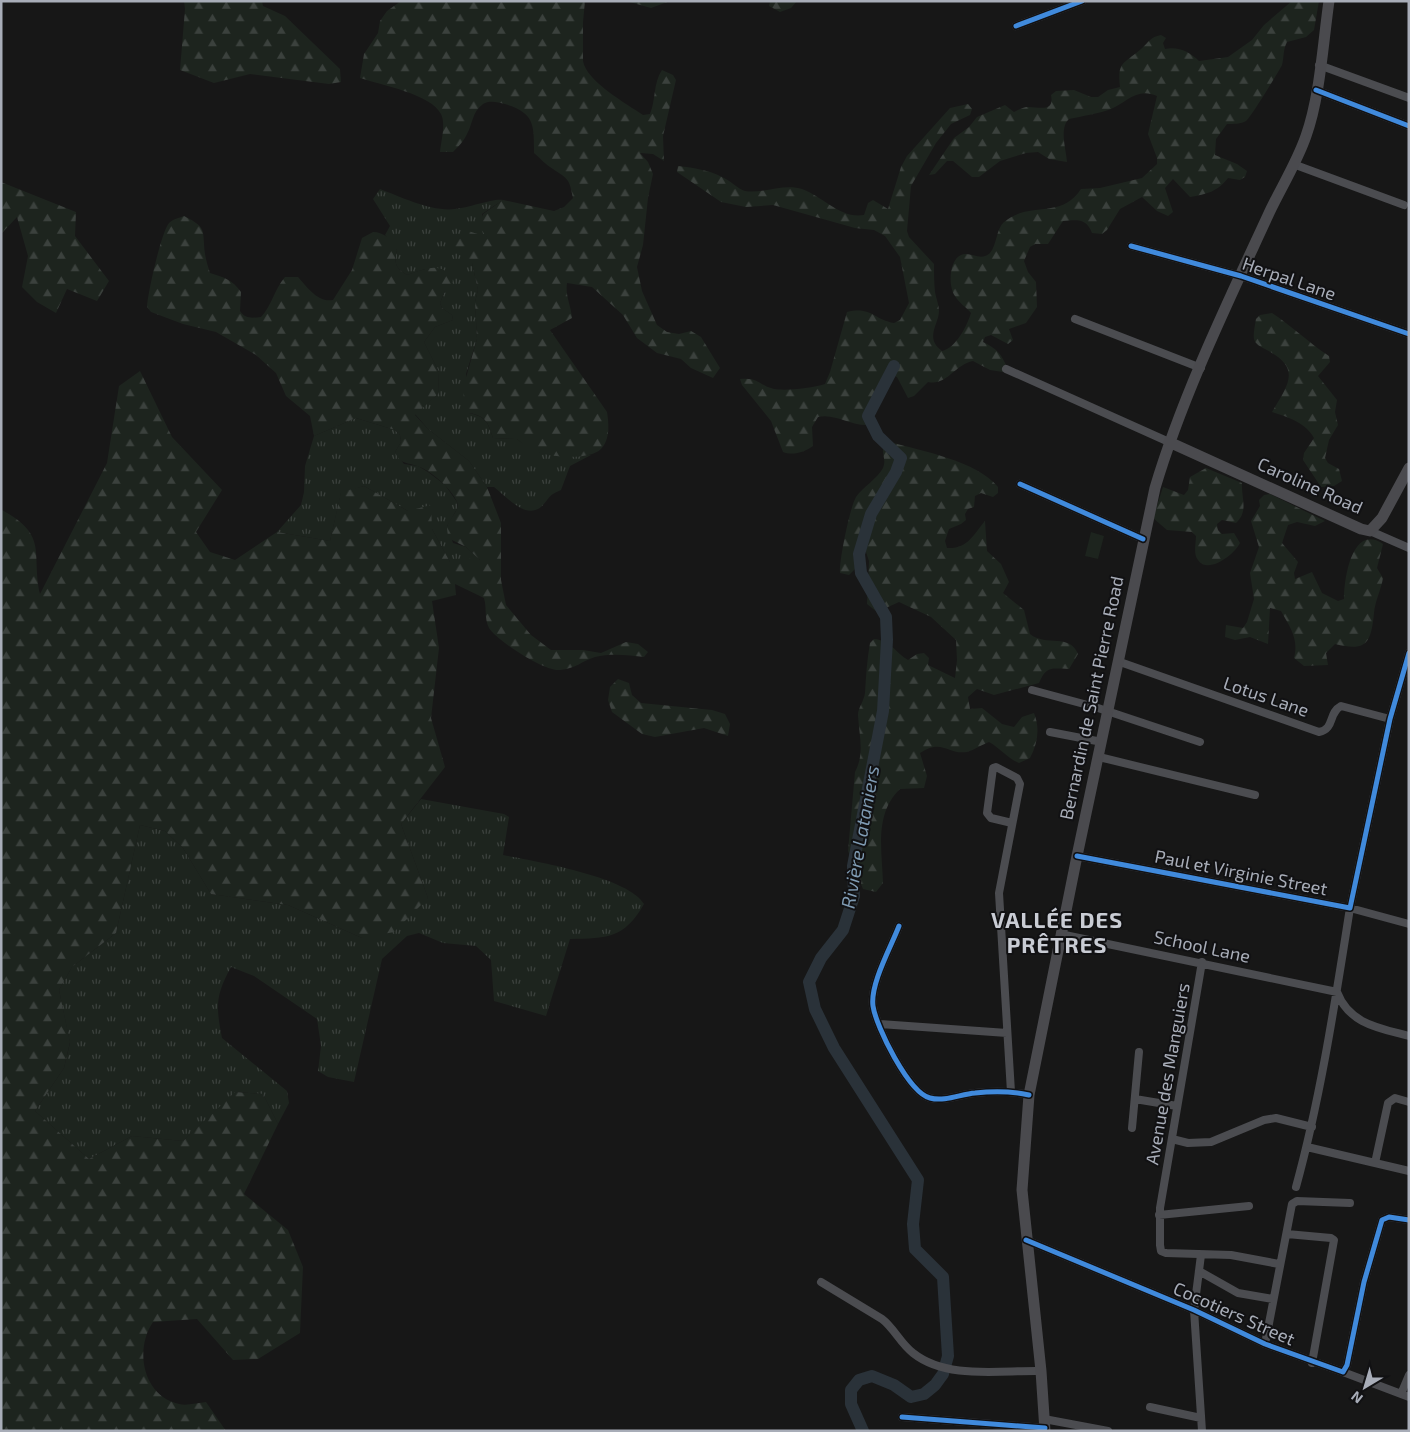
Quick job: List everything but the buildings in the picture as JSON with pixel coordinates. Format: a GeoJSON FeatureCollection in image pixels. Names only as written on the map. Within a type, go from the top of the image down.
{"type":"FeatureCollection","features":[{"type":"Feature","properties":{"kind":"main road","name":"Bernardin de Saint Pierre Road"},"geometry":{"type":"LineString","coordinates":[[1044,1426],[1041,1371],[1022,1190],[1029,1094],[1060,934],[1120,662],[1143,539],[1169,442],[1241,276],[1306,136],[1316,90],[1329,1]]}},
{"type":"Feature","properties":{"kind":"main road","name":"Caroline Road"},"geometry":{"type":"LineString","coordinates":[[1169,442],[1361,529],[1370,531],[1382,518],[1409,468]]}},
{"type":"Feature","properties":{"kind":"street"},"geometry":{"type":"LineString","coordinates":[[1016,26],[1082,1]]}},
{"type":"Feature","properties":{"kind":"street"},"geometry":{"type":"LineString","coordinates":[[1320,66],[1409,98]]}},
{"type":"Feature","properties":{"kind":"street"},"geometry":{"type":"LineString","coordinates":[[1316,90],[1409,126]]}},
{"type":"Feature","properties":{"kind":"street"},"geometry":{"type":"LineString","coordinates":[[1293,164],[1404,204]]}},
{"type":"Feature","properties":{"kind":"street","name":"Herpal Lane"},"geometry":{"type":"LineString","coordinates":[[1131,246],[1241,276],[1409,334]]}},
{"type":"Feature","properties":{"kind":"street"},"geometry":{"type":"LineString","coordinates":[[1075,319],[1201,368]]}},
{"type":"Feature","properties":{"kind":"street"},"geometry":{"type":"LineString","coordinates":[[1006,369],[1169,442]]}},
{"type":"Feature","properties":{"kind":"street"},"geometry":{"type":"LineString","coordinates":[[1020,484],[1143,539]]}},
{"type":"Feature","properties":{"kind":"street"},"geometry":{"type":"LineString","coordinates":[[1370,531],[1409,548]]}},
{"type":"Feature","properties":{"kind":"street","name":"Paul et Virginie Street"},"geometry":{"type":"LineString","coordinates":[[1296,1187],[1312,1127],[1337,992],[1350,908],[1390,719],[1409,653]]}},
{"type":"Feature","properties":{"kind":"street","name":"Lotus Lane"},"geometry":{"type":"LineString","coordinates":[[1120,662],[1319,732],[1330,726],[1332,715],[1341,706],[1390,719]]}},
{"type":"Feature","properties":{"kind":"street"},"geometry":{"type":"LineString","coordinates":[[1032,690],[1200,742]]}},
{"type":"Feature","properties":{"kind":"street"},"geometry":{"type":"LineString","coordinates":[[1050,732],[1102,742]]}},
{"type":"Feature","properties":{"kind":"street"},"geometry":{"type":"LineString","coordinates":[[1099,757],[1255,795]]}},
{"type":"Feature","properties":{"kind":"street"},"geometry":{"type":"LineString","coordinates":[[1011,1092],[999,893],[1020,784],[1017,778],[996,767],[991,771],[987,814],[990,818],[1012,823]]}},
{"type":"Feature","properties":{"kind":"street","name":"Paul et Virginie Street"},"geometry":{"type":"LineString","coordinates":[[1077,856],[1350,908]]}},
{"type":"Feature","properties":{"kind":"street"},"geometry":{"type":"LineString","coordinates":[[1350,908],[1409,924]]}},
{"type":"Feature","properties":{"kind":"street"},"geometry":{"type":"LineString","coordinates":[[899,926],[876,986],[873,1006],[906,1078],[919,1092],[928,1098],[939,1100],[974,1093],[1011,1092],[1029,1094]]}},
{"type":"Feature","properties":{"kind":"street","name":"School Lane"},"geometry":{"type":"LineString","coordinates":[[1060,934],[1202,962],[1337,992]]}},
{"type":"Feature","properties":{"kind":"street","name":"Avenue des Manguiers"},"geometry":{"type":"LineString","coordinates":[[1201,1255],[1161,1251],[1159,1211],[1202,962]]}},
{"type":"Feature","properties":{"kind":"street"},"geometry":{"type":"LineString","coordinates":[[1337,992],[1341,1003],[1360,1021],[1409,1036]]}},
{"type":"Feature","properties":{"kind":"street"},"geometry":{"type":"LineString","coordinates":[[880,1024],[1007,1033]]}},
{"type":"Feature","properties":{"kind":"street"},"geometry":{"type":"LineString","coordinates":[[1132,1128],[1140,1052]]}},
{"type":"Feature","properties":{"kind":"street"},"geometry":{"type":"LineString","coordinates":[[1135,1098],[1177,1106]]}},
{"type":"Feature","properties":{"kind":"street"},"geometry":{"type":"LineString","coordinates":[[1375,1163],[1388,1103],[1394,1098],[1409,1102]]}},
{"type":"Feature","properties":{"kind":"street"},"geometry":{"type":"LineString","coordinates":[[1172,1139],[1188,1144],[1212,1142],[1264,1120],[1276,1118],[1312,1127]]}},
{"type":"Feature","properties":{"kind":"street"},"geometry":{"type":"LineString","coordinates":[[1307,1147],[1409,1170]]}},
{"type":"Feature","properties":{"kind":"street"},"geometry":{"type":"LineString","coordinates":[[1265,1344],[1292,1204],[1295,1201],[1350,1203]]}},
{"type":"Feature","properties":{"kind":"street"},"geometry":{"type":"LineString","coordinates":[[1159,1211],[1249,1206]]}},
{"type":"Feature","properties":{"kind":"street"},"geometry":{"type":"LineString","coordinates":[[1343,1372],[1364,1282],[1382,1220],[1389,1217],[1409,1220]]}},
{"type":"Feature","properties":{"kind":"street"},"geometry":{"type":"LineString","coordinates":[[1287,1234],[1334,1240],[1312,1362]]}},
{"type":"Feature","properties":{"kind":"street","name":"Cocotiers Street"},"geometry":{"type":"LineString","coordinates":[[1026,1240],[1194,1310],[1265,1344],[1405,1395]]}},
{"type":"Feature","properties":{"kind":"street"},"geometry":{"type":"LineString","coordinates":[[1202,1431],[1194,1310],[1201,1255],[1231,1254],[1279,1264]]}},
{"type":"Feature","properties":{"kind":"street"},"geometry":{"type":"LineString","coordinates":[[1199,1271],[1238,1293],[1273,1299]]}},
{"type":"Feature","properties":{"kind":"street"},"geometry":{"type":"LineString","coordinates":[[821,1282],[882,1318],[914,1354],[938,1366],[954,1370],[1041,1371]]}},
{"type":"Feature","properties":{"kind":"street"},"geometry":{"type":"LineString","coordinates":[[1405,1395],[1409,1375]]}},
{"type":"Feature","properties":{"kind":"street"},"geometry":{"type":"LineString","coordinates":[[1150,1407],[1201,1418]]}},
{"type":"Feature","properties":{"kind":"street"},"geometry":{"type":"LineString","coordinates":[[902,1417],[1108,1431]]}},
{"type":"Feature","properties":{"kind":"green space"},"geometry":{"type":"Polygon","coordinates":[[[184,1],[262,1],[263,6],[285,16],[340,69],[341,82],[329,84],[250,74],[214,83],[180,70],[184,1]]]}},
{"type":"Feature","properties":{"kind":"green space"},"geometry":{"type":"Polygon","coordinates":[[[401,1],[585,1],[583,61],[586,69],[599,84],[643,115],[650,114],[657,80],[662,70],[673,75],[676,80],[663,136],[664,161],[653,154],[640,153],[648,162],[653,174],[648,198],[643,245],[637,267],[642,291],[657,325],[667,332],[679,334],[691,331],[701,337],[720,368],[713,378],[691,368],[681,359],[657,353],[637,338],[623,315],[592,287],[567,283],[572,318],[550,330],[607,412],[608,427],[606,441],[601,449],[595,453],[586,456],[564,457],[532,450],[517,439],[493,438],[486,421],[479,416],[469,413],[464,401],[463,388],[477,339],[475,302],[478,290],[472,263],[452,250],[465,230],[487,237],[479,227],[483,214],[503,200],[554,211],[564,207],[573,198],[568,180],[534,153],[534,135],[531,121],[515,108],[494,102],[483,104],[475,114],[466,137],[459,146],[453,152],[440,152],[443,123],[441,114],[436,107],[417,96],[360,78],[364,54],[378,33],[380,21],[387,11],[401,1]]]}},
{"type":"Feature","properties":{"kind":"green space"},"geometry":{"type":"Polygon","coordinates":[[[626,1],[670,1],[651,8],[626,1]]]}},
{"type":"Feature","properties":{"kind":"green space"},"geometry":{"type":"Polygon","coordinates":[[[770,1],[797,1],[791,8],[780,12],[769,6],[770,1]]]}},
{"type":"Feature","properties":{"kind":"green space"},"geometry":{"type":"Polygon","coordinates":[[[1292,1],[1319,1],[1314,30],[1306,37],[1287,42],[1282,65],[1249,118],[1242,123],[1227,124],[1216,139],[1215,155],[1237,164],[1247,171],[1245,177],[1240,180],[1228,178],[1211,192],[1190,197],[1173,179],[1165,188],[1173,212],[1168,216],[1157,211],[1142,197],[1120,209],[1107,230],[1102,234],[1092,233],[1090,228],[1081,221],[1063,221],[1048,244],[1035,244],[1030,247],[1024,261],[1028,272],[1036,282],[1037,307],[1026,323],[1009,329],[1013,340],[1008,344],[991,335],[985,337],[983,342],[1001,355],[1007,368],[1003,372],[990,370],[973,361],[966,363],[940,381],[928,382],[914,396],[908,398],[897,377],[889,374],[870,404],[868,425],[855,424],[831,417],[818,417],[812,427],[813,446],[799,453],[783,452],[771,421],[742,385],[740,379],[755,380],[779,390],[800,389],[825,384],[847,312],[867,312],[894,323],[900,320],[909,303],[900,257],[885,236],[874,230],[855,228],[773,205],[746,207],[721,202],[677,172],[678,166],[712,173],[725,178],[745,191],[752,192],[795,187],[810,193],[847,214],[864,215],[868,203],[873,200],[888,209],[901,167],[907,156],[950,108],[968,104],[972,109],[970,115],[951,124],[936,143],[911,186],[907,231],[909,237],[934,264],[935,292],[939,311],[933,336],[937,346],[942,351],[952,346],[956,341],[964,330],[971,313],[957,298],[951,286],[952,268],[957,258],[964,254],[979,257],[987,256],[994,246],[1001,225],[1014,216],[1064,204],[1081,189],[1100,188],[1142,178],[1157,164],[1157,158],[1148,134],[1157,96],[1144,93],[1138,94],[1111,109],[1069,119],[1064,128],[1067,162],[1049,159],[1038,152],[1026,153],[1000,161],[979,177],[972,177],[953,161],[947,161],[935,174],[929,175],[954,138],[969,127],[977,117],[1005,105],[1014,112],[1026,107],[1044,108],[1050,105],[1052,101],[1051,95],[1056,91],[1074,90],[1091,97],[1098,97],[1108,90],[1120,87],[1119,79],[1123,64],[1157,36],[1161,35],[1166,38],[1163,43],[1165,49],[1175,48],[1184,50],[1199,61],[1228,57],[1252,40],[1264,25],[1292,1]]]}},
{"type":"Feature","properties":{"kind":"green space"},"geometry":{"type":"Polygon","coordinates":[[[1,182],[76,212],[75,236],[109,281],[97,301],[67,289],[56,313],[37,302],[22,287],[28,256],[17,217],[1,234],[1,182]]]}},
{"type":"Feature","properties":{"kind":"green space"},"geometry":{"type":"Polygon","coordinates":[[[380,189],[417,203],[446,209],[503,200],[482,214],[487,237],[472,263],[478,290],[475,302],[477,339],[466,374],[469,413],[479,416],[486,421],[493,438],[517,439],[534,450],[552,455],[591,455],[570,466],[561,490],[552,495],[537,510],[530,511],[517,506],[494,487],[487,487],[469,461],[428,429],[415,414],[438,394],[439,372],[424,342],[435,327],[453,320],[452,315],[442,308],[440,303],[445,291],[425,269],[407,275],[396,265],[397,250],[385,235],[390,226],[373,199],[380,189]]]}},
{"type":"Feature","properties":{"kind":"green space"},"geometry":{"type":"Polygon","coordinates":[[[184,216],[197,224],[202,230],[210,273],[227,279],[238,288],[241,292],[240,311],[249,317],[261,317],[285,277],[298,277],[318,297],[333,300],[352,270],[362,238],[373,232],[384,235],[393,243],[397,250],[396,265],[407,275],[433,268],[439,268],[449,274],[453,281],[445,291],[440,303],[442,308],[452,315],[453,320],[435,327],[424,342],[439,372],[438,394],[415,415],[428,429],[469,461],[487,487],[501,523],[501,580],[506,605],[531,635],[551,650],[583,650],[601,653],[626,642],[638,644],[648,652],[644,657],[601,656],[570,668],[553,669],[533,661],[493,633],[487,624],[484,598],[455,584],[456,595],[432,601],[439,648],[431,718],[445,767],[401,824],[428,898],[394,932],[362,938],[288,905],[211,894],[183,848],[165,831],[140,825],[116,933],[72,967],[59,990],[70,1042],[64,1068],[35,1111],[89,1159],[132,1136],[183,1141],[235,1092],[263,1094],[278,1124],[244,1194],[288,1230],[303,1267],[300,1333],[258,1359],[233,1360],[197,1319],[153,1322],[147,1333],[143,1358],[150,1382],[157,1392],[179,1404],[189,1405],[206,1402],[226,1431],[1,1431],[1,507],[2,510],[27,528],[32,537],[35,546],[40,594],[107,463],[119,386],[140,371],[172,437],[222,490],[196,532],[210,552],[235,560],[277,532],[330,541],[341,492],[364,486],[408,511],[431,505],[432,529],[450,562],[462,558],[480,560],[466,547],[448,538],[447,527],[456,511],[457,502],[450,491],[434,475],[399,459],[395,452],[401,442],[400,435],[395,430],[356,418],[314,436],[310,416],[286,396],[276,373],[256,355],[216,332],[183,324],[151,312],[147,307],[148,299],[162,238],[169,223],[184,216]]]}},
{"type":"Feature","properties":{"kind":"green space"},"geometry":{"type":"Polygon","coordinates":[[[1272,313],[1329,356],[1330,362],[1318,376],[1337,400],[1335,412],[1338,425],[1329,440],[1325,458],[1328,463],[1339,469],[1342,481],[1334,486],[1321,487],[1303,460],[1304,453],[1314,438],[1311,433],[1296,421],[1272,412],[1287,384],[1288,370],[1277,356],[1257,344],[1254,335],[1256,319],[1260,315],[1272,313]]]}},
{"type":"Feature","properties":{"kind":"green space"},"geometry":{"type":"Polygon","coordinates":[[[356,418],[395,430],[400,435],[401,442],[395,452],[404,464],[418,466],[445,485],[457,502],[457,509],[447,526],[453,543],[466,547],[480,560],[450,562],[432,529],[408,511],[364,486],[341,493],[330,541],[277,532],[301,505],[304,492],[305,466],[314,436],[356,418]]]}},
{"type":"Feature","properties":{"kind":"green space"},"geometry":{"type":"Polygon","coordinates":[[[890,442],[933,453],[963,464],[977,470],[998,487],[998,493],[993,497],[981,493],[975,496],[974,507],[968,509],[965,514],[966,520],[949,529],[945,541],[947,548],[954,548],[965,544],[985,521],[987,551],[1001,564],[1009,582],[1003,593],[1024,610],[1030,634],[1043,640],[1069,644],[1078,654],[1069,669],[1051,669],[1045,673],[1039,683],[994,695],[977,689],[968,697],[970,709],[982,708],[1002,724],[1014,727],[1022,717],[1034,713],[1037,735],[1035,747],[1030,758],[1019,763],[989,742],[967,752],[934,747],[920,753],[927,776],[924,788],[900,789],[886,810],[881,833],[883,883],[876,892],[863,889],[848,851],[855,772],[861,751],[858,712],[865,693],[870,643],[874,639],[889,644],[908,660],[917,654],[924,653],[929,658],[928,665],[955,678],[957,660],[956,640],[931,617],[899,602],[877,612],[867,604],[869,561],[860,541],[855,569],[849,575],[840,573],[848,522],[856,497],[883,468],[883,450],[886,444],[890,442]]]}},
{"type":"Feature","properties":{"kind":"green space"},"geometry":{"type":"Polygon","coordinates":[[[1206,468],[1242,483],[1244,504],[1242,514],[1236,523],[1222,520],[1217,524],[1218,530],[1222,534],[1234,533],[1240,543],[1227,557],[1208,565],[1202,564],[1196,558],[1196,536],[1192,532],[1167,530],[1153,518],[1163,487],[1184,495],[1188,490],[1190,477],[1206,468]]]}},
{"type":"Feature","properties":{"kind":"green space"},"geometry":{"type":"Polygon","coordinates":[[[1270,494],[1325,521],[1315,526],[1297,522],[1288,525],[1282,543],[1298,562],[1294,573],[1295,579],[1312,572],[1322,593],[1338,601],[1344,599],[1348,567],[1357,547],[1364,541],[1372,540],[1383,544],[1377,568],[1383,578],[1369,638],[1361,646],[1354,647],[1335,644],[1326,653],[1328,665],[1304,666],[1294,658],[1295,645],[1290,628],[1281,611],[1270,608],[1268,644],[1250,637],[1235,640],[1225,637],[1226,625],[1243,628],[1247,622],[1254,599],[1250,573],[1259,547],[1251,521],[1260,506],[1259,500],[1264,495],[1270,494]]]}},
{"type":"Feature","properties":{"kind":"green space"},"geometry":{"type":"Polygon","coordinates":[[[1091,532],[1104,536],[1098,559],[1085,556],[1091,532]]]}},
{"type":"Feature","properties":{"kind":"green space"},"geometry":{"type":"Polygon","coordinates":[[[618,679],[629,683],[632,695],[641,703],[712,710],[725,714],[730,724],[728,736],[704,728],[655,737],[642,734],[612,712],[608,700],[610,687],[618,679]]]}},
{"type":"Feature","properties":{"kind":"green space"},"geometry":{"type":"Polygon","coordinates":[[[421,799],[504,814],[509,817],[503,855],[557,866],[601,878],[635,894],[644,904],[637,916],[622,930],[604,937],[570,939],[546,1016],[494,1001],[491,960],[476,946],[443,943],[419,933],[407,936],[382,959],[354,1082],[328,1077],[318,1071],[321,1046],[317,1019],[254,976],[231,967],[222,986],[218,1002],[222,1038],[287,1091],[289,1103],[278,1124],[263,1094],[236,1092],[183,1141],[132,1136],[89,1159],[35,1111],[64,1068],[70,1043],[59,990],[72,967],[116,933],[140,825],[165,831],[183,848],[211,894],[288,905],[362,938],[428,898],[401,824],[421,799]]]}},
{"type":"Feature","properties":{"kind":"waterway","name":"Rivière Lataniers"},"geometry":{"type":"LineString","coordinates":[[863,1431],[851,1404],[851,1390],[859,1380],[872,1376],[894,1385],[911,1397],[924,1394],[935,1385],[943,1374],[948,1356],[943,1277],[915,1249],[913,1224],[918,1180],[834,1048],[815,1009],[809,982],[821,958],[843,930],[854,896],[853,866],[883,711],[887,640],[886,617],[861,573],[859,554],[871,514],[896,472],[901,458],[878,436],[868,416],[894,366]]}},
{"type":"Feature","properties":{"kind":"cycle path"},"geometry":{"type":"LineString","coordinates":[[1016,26],[1082,1]]}},
{"type":"Feature","properties":{"kind":"cycle path"},"geometry":{"type":"LineString","coordinates":[[1316,90],[1409,126]]}},
{"type":"Feature","properties":{"kind":"cycle path"},"geometry":{"type":"LineString","coordinates":[[1131,246],[1241,276],[1409,334]]}},
{"type":"Feature","properties":{"kind":"cycle path"},"geometry":{"type":"LineString","coordinates":[[1020,484],[1143,539]]}},
{"type":"Feature","properties":{"kind":"cycle path"},"geometry":{"type":"LineString","coordinates":[[1077,856],[1350,908],[1390,719],[1409,653]]}},
{"type":"Feature","properties":{"kind":"cycle path"},"geometry":{"type":"LineString","coordinates":[[899,926],[878,977],[873,997],[873,1006],[875,1016],[887,1043],[913,1084],[922,1093],[936,1099],[988,1092],[1009,1092],[1029,1095]]}},
{"type":"Feature","properties":{"kind":"cycle path"},"geometry":{"type":"LineString","coordinates":[[1026,1240],[1194,1310],[1265,1344],[1343,1372],[1347,1365],[1364,1282],[1382,1220],[1389,1217],[1409,1220]]}},
{"type":"Feature","properties":{"kind":"cycle path"},"geometry":{"type":"LineString","coordinates":[[902,1417],[1045,1428]]}},
{"type":"Feature","properties":{"kind":"district","name":"VALLÉE DES PRÊTRES"},"geometry":{"type":"Point","coordinates":[1057,932]}}]}
